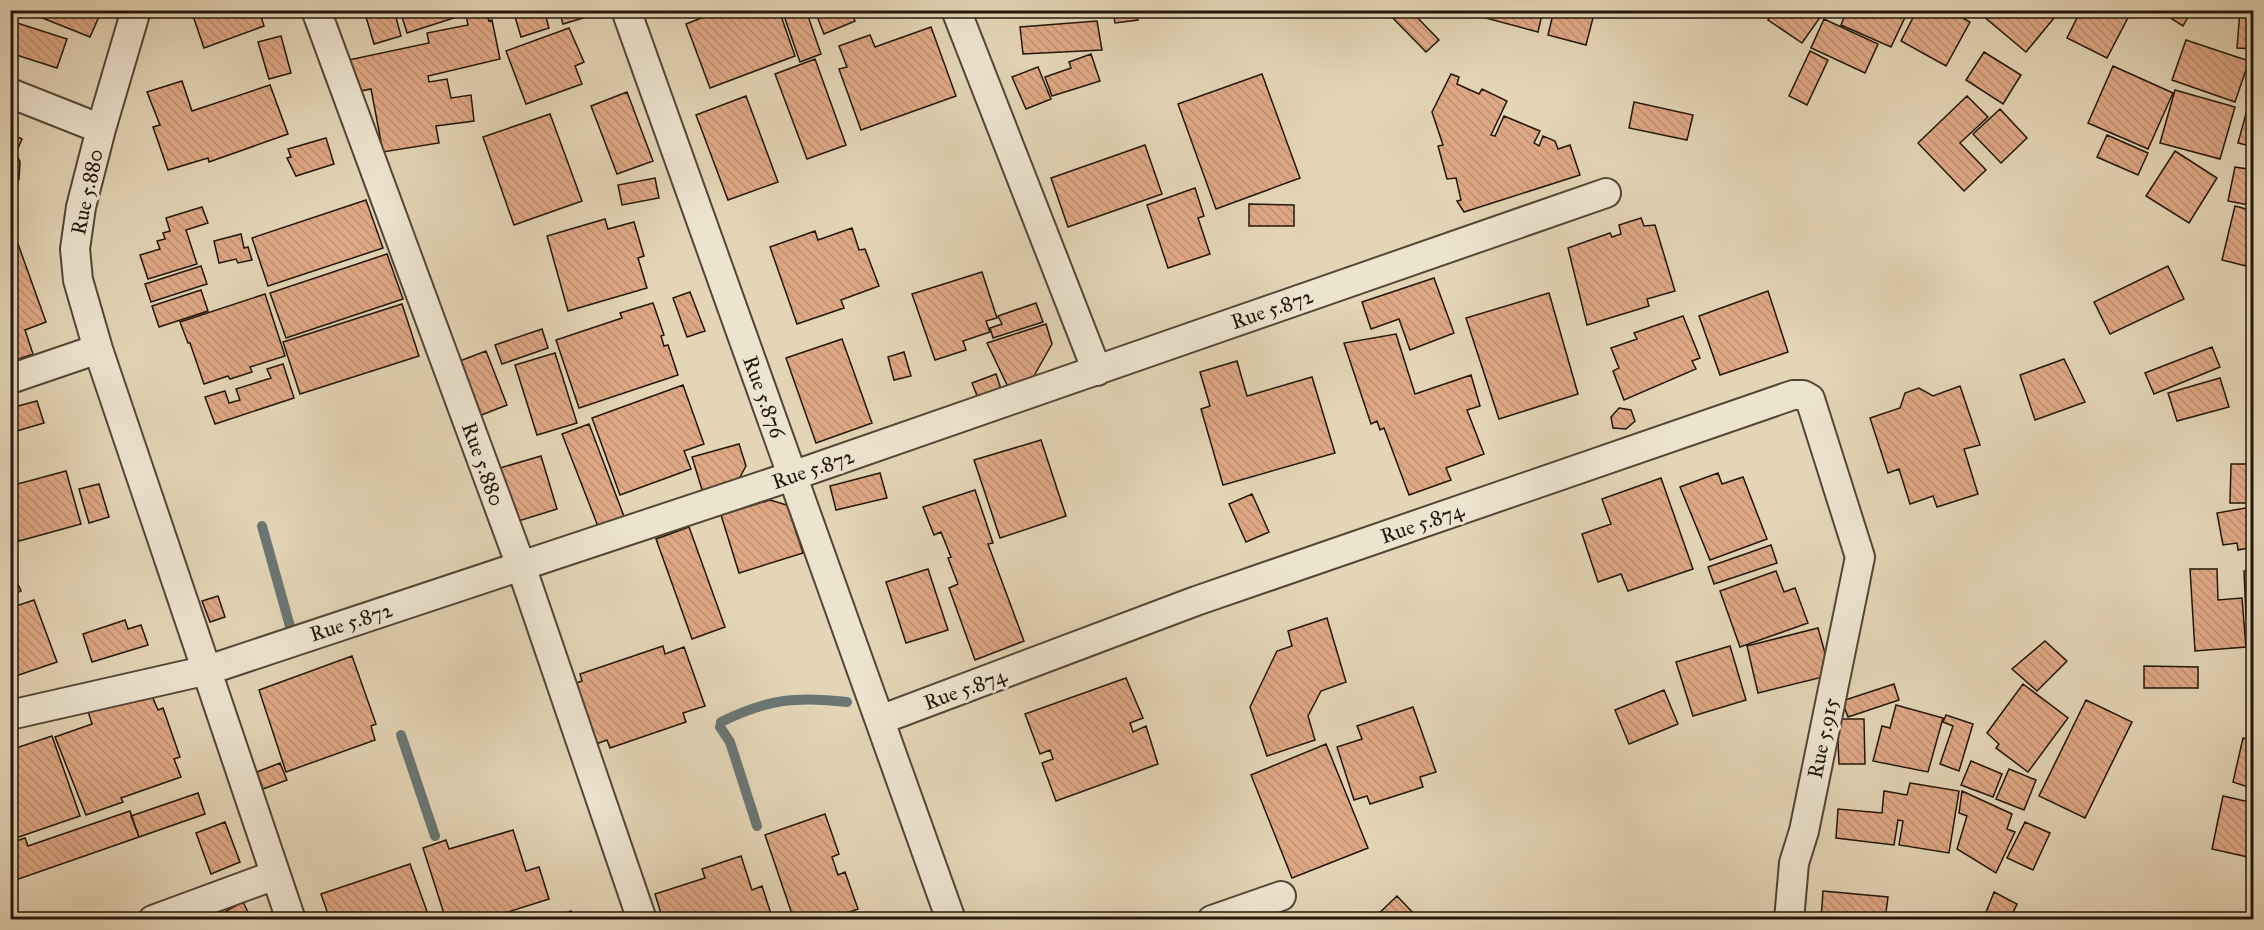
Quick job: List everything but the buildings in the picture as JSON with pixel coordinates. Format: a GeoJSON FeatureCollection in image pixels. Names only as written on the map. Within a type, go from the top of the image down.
{"type":"FeatureCollection","features":[{"type":"Feature","properties":{"kind":"street","name":"Rue 5.880"},"geometry":{"type":"LineString","coordinates":[[136,10],[81,207],[75,249],[78,280],[98,349],[291,920]]}},
{"type":"Feature","properties":{"kind":"street","name":"Rue 5.880"},"geometry":{"type":"LineString","coordinates":[[316,10],[521,566],[642,920]]}},
{"type":"Feature","properties":{"kind":"street","name":"Rue 5.876"},"geometry":{"type":"LineString","coordinates":[[626,10],[951,920]]}},
{"type":"Feature","properties":{"kind":"street"},"geometry":{"type":"LineString","coordinates":[[956,10],[1097,371]]}},
{"type":"Feature","properties":{"kind":"street"},"geometry":{"type":"LineString","coordinates":[[10,93],[101,129]]}},
{"type":"Feature","properties":{"kind":"street","name":"Rue 5.872"},"geometry":{"type":"LineString","coordinates":[[10,714],[208,670],[792,476],[1606,193]]}},
{"type":"Feature","properties":{"kind":"street"},"geometry":{"type":"LineString","coordinates":[[10,379],[98,349]]}},
{"type":"Feature","properties":{"kind":"street","name":"Rue 5.874"},"geometry":{"type":"LineString","coordinates":[[880,720],[1196,601],[1793,395],[1803,395],[1810,399],[1860,557]]}},
{"type":"Feature","properties":{"kind":"street","name":"Rue 5.915"},"geometry":{"type":"LineString","coordinates":[[1789,920],[1794,863],[1804,831],[1860,557]]}},
{"type":"Feature","properties":{"kind":"street"},"geometry":{"type":"LineString","coordinates":[[153,920],[275,875]]}},
{"type":"Feature","properties":{"kind":"street"},"geometry":{"type":"LineString","coordinates":[[1212,920],[1281,896]]}},
{"type":"Feature","properties":{"kind":"waterway"},"geometry":{"type":"LineString","coordinates":[[262,526],[291,630]]}},
{"type":"Feature","properties":{"kind":"waterway"},"geometry":{"type":"LineString","coordinates":[[721,722],[753,708],[783,701],[812,699],[847,702]]}},
{"type":"Feature","properties":{"kind":"waterway"},"geometry":{"type":"LineString","coordinates":[[720,727],[730,742],[757,826]]}},
{"type":"Feature","properties":{"kind":"waterway"},"geometry":{"type":"LineString","coordinates":[[401,735],[435,836]]}}]}
